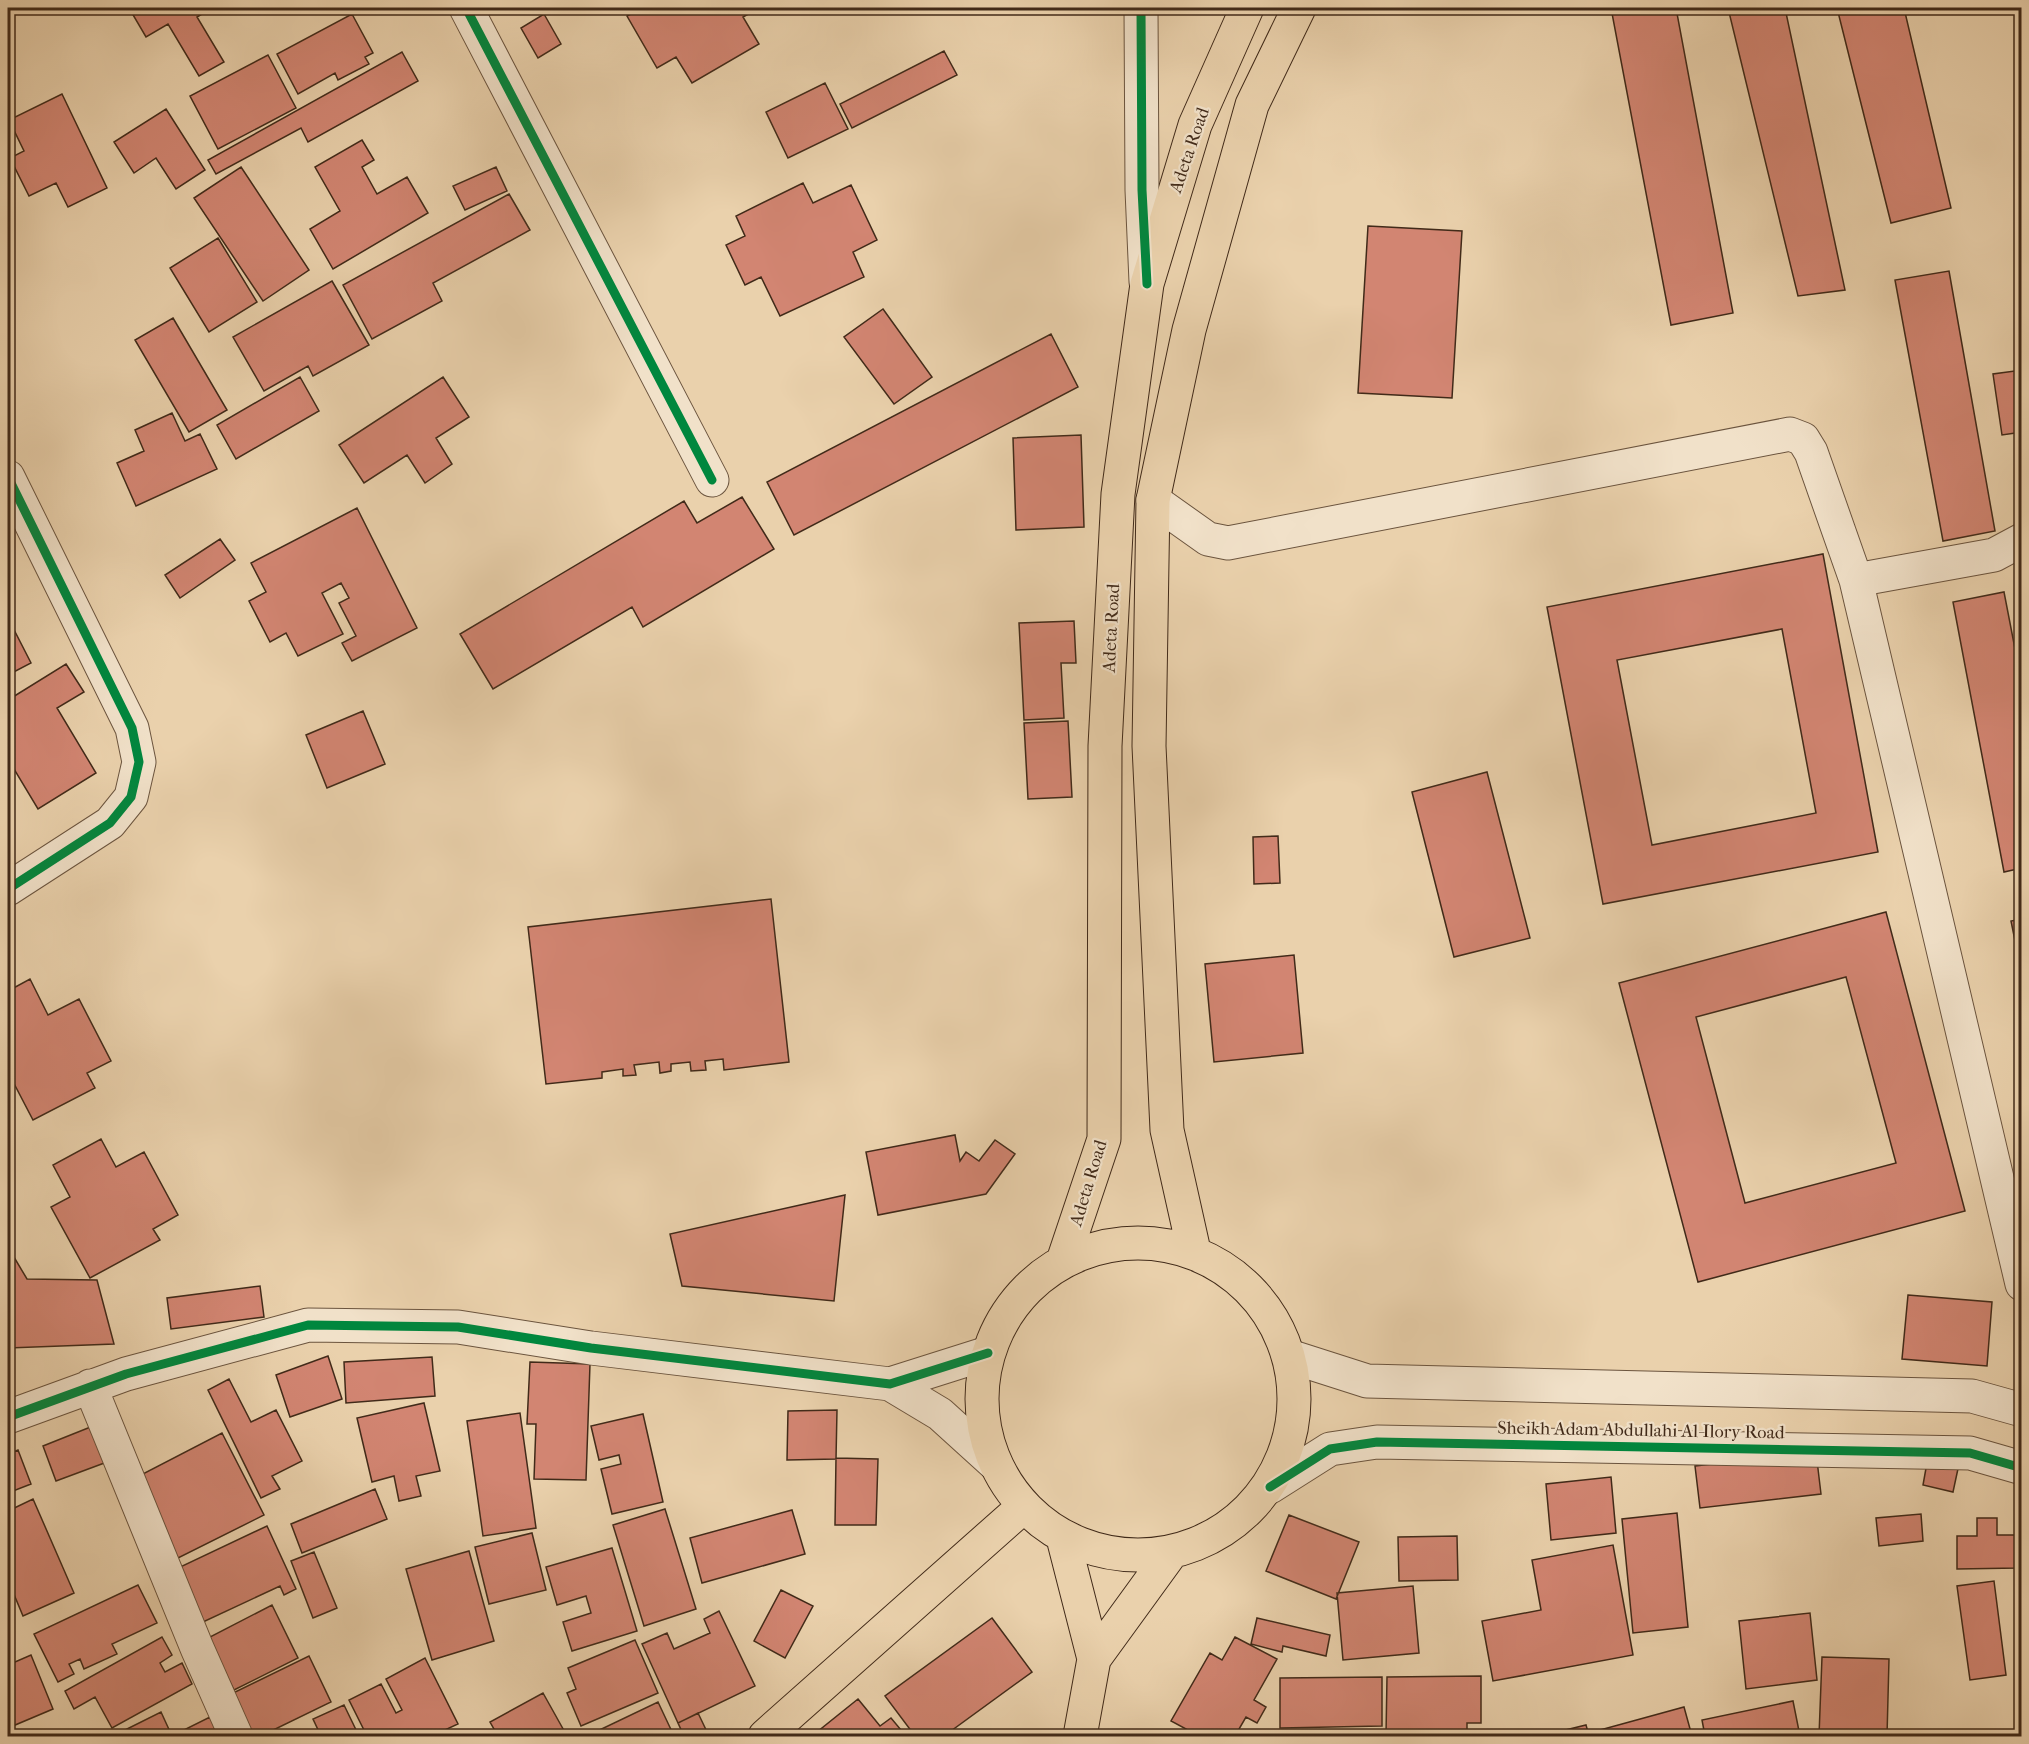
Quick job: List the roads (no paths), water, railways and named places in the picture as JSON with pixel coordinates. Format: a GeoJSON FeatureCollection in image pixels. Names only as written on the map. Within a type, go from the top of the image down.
{"type":"FeatureCollection","features":[{"type":"Feature","properties":{"kind":"main road","name":"Adeta Road"},"geometry":{"type":"LineString","coordinates":[[1063,1261],[1104,1139],[1105,746],[1118,494],[1147,284],[1195,125],[1247,8]]}},
{"type":"Feature","properties":{"kind":"main road"},"geometry":{"type":"LineString","coordinates":[[1194,1251],[1167,1130],[1149,746],[1153,500],[1190,330],[1252,105],[1299,8]]}},
{"type":"Feature","properties":{"kind":"main road"},"geometry":{"type":"LineString","coordinates":[[1120,1243],[1194,1251],[1256,1292],[1292,1357],[1294,1427],[1270,1487],[1227,1529],[1171,1553],[1111,1554],[1063,1538],[1023,1507],[994,1463],[981,1412],[988,1353],[1017,1299],[1063,1261],[1120,1243]]}},
{"type":"Feature","properties":{"kind":"main road"},"geometry":{"type":"LineString","coordinates":[[765,1737],[1023,1507]]}},
{"type":"Feature","properties":{"kind":"main road"},"geometry":{"type":"LineString","coordinates":[[1063,1538],[1094,1659],[1080,1737]]}},
{"type":"Feature","properties":{"kind":"main road"},"geometry":{"type":"LineString","coordinates":[[1094,1659],[1171,1553]]}},
{"type":"Feature","properties":{"kind":"street"},"geometry":{"type":"LineString","coordinates":[[466,8],[712,480]]}},
{"type":"Feature","properties":{"kind":"street"},"geometry":{"type":"LineString","coordinates":[[1141,8],[1142,190],[1147,284]]}},
{"type":"Feature","properties":{"kind":"street"},"geometry":{"type":"LineString","coordinates":[[1153,500],[1208,539],[1228,543],[1790,434],[1803,439],[1811,452],[1856,580],[2022,1284]]}},
{"type":"Feature","properties":{"kind":"street"},"geometry":{"type":"LineString","coordinates":[[8,477],[132,728],[139,762],[131,797],[110,823],[8,889]]}},
{"type":"Feature","properties":{"kind":"street"},"geometry":{"type":"LineString","coordinates":[[1856,580],[1994,555],[2022,540]]}},
{"type":"Feature","properties":{"kind":"street"},"geometry":{"type":"LineString","coordinates":[[8,1417],[126,1374],[308,1325],[458,1327],[591,1348],[890,1384],[940,1414],[994,1463]]}},
{"type":"Feature","properties":{"kind":"street"},"geometry":{"type":"LineString","coordinates":[[890,1384],[988,1353]]}},
{"type":"Feature","properties":{"kind":"street"},"geometry":{"type":"LineString","coordinates":[[1292,1357],[1367,1381],[1972,1396],[2022,1410]]}},
{"type":"Feature","properties":{"kind":"street"},"geometry":{"type":"LineString","coordinates":[[90,1386],[197,1648],[236,1737]]}},
{"type":"Feature","properties":{"kind":"street","name":"Sheikh Adam Abdullahi Al-Ilory Road"},"geometry":{"type":"LineString","coordinates":[[1270,1487],[1330,1449],[1377,1442],[1970,1453],[2022,1468]]}}]}
